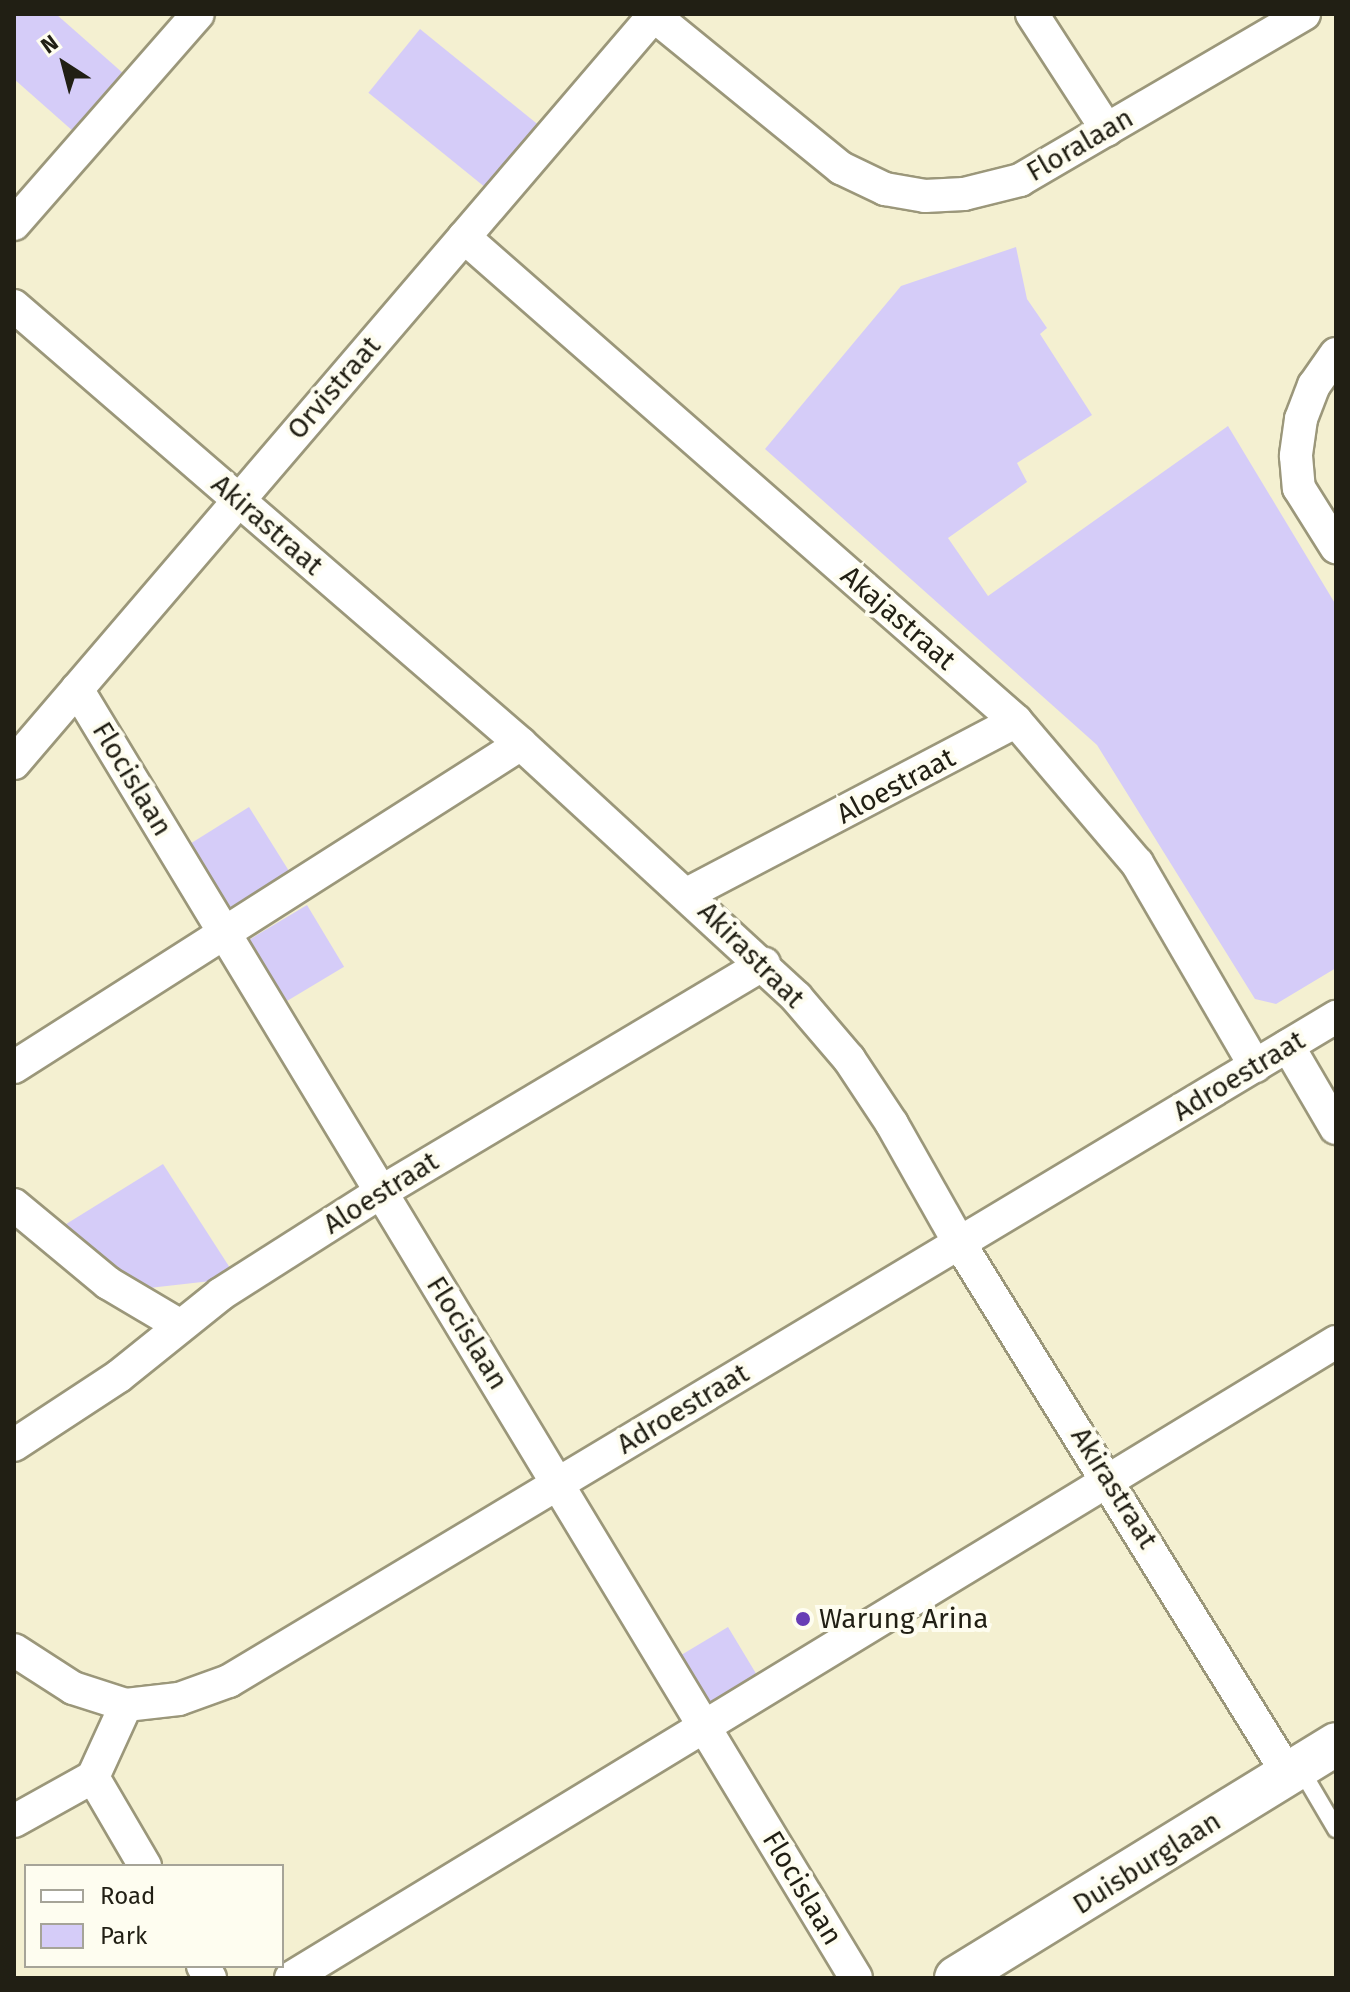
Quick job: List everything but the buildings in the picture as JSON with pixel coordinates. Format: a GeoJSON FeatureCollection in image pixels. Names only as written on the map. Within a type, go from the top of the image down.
{"type":"FeatureCollection","features":[{"type":"Feature","properties":{"kind":"street"},"geometry":{"type":"LineString","coordinates":[[14,224],[198,14]]}},
{"type":"Feature","properties":{"kind":"street"},"geometry":{"type":"LineString","coordinates":[[1032,14],[1107,130]]}},
{"type":"Feature","properties":{"kind":"street","name":"Floralaan"},"geometry":{"type":"LineString","coordinates":[[653,15],[841,168],[885,189],[964,194],[1020,180],[1304,14]]}},
{"type":"Feature","properties":{"kind":"street","name":"Orvistraat"},"geometry":{"type":"LineString","coordinates":[[14,763],[653,15]]}},
{"type":"Feature","properties":{"kind":"street","name":"Akajastraat"},"geometry":{"type":"LineString","coordinates":[[464,237],[1016,721],[1137,863],[1255,1066]]}},
{"type":"Feature","properties":{"kind":"street","name":"Akirastraat"},"geometry":{"type":"LineString","coordinates":[[14,306],[689,893],[764,964],[849,1059],[960,1244],[1294,1771]]}},
{"type":"Feature","properties":{"kind":"street"},"geometry":{"type":"LineString","coordinates":[[1336,354],[1314,385],[1296,456],[1299,488],[1336,547]]}},
{"type":"Feature","properties":{"kind":"street","name":"Flocislaan"},"geometry":{"type":"LineString","coordinates":[[77,689],[560,1483],[856,1978]]}},
{"type":"Feature","properties":{"kind":"street","name":"Aloestraat"},"geometry":{"type":"LineString","coordinates":[[689,893],[1016,721]]}},
{"type":"Feature","properties":{"kind":"street"},"geometry":{"type":"LineString","coordinates":[[14,1067],[521,744]]}},
{"type":"Feature","properties":{"kind":"street","name":"Aloestraat"},"geometry":{"type":"LineString","coordinates":[[14,1445],[119,1376],[179,1325],[381,1192],[764,964]]}},
{"type":"Feature","properties":{"kind":"street","name":"Adroestraat"},"geometry":{"type":"LineString","coordinates":[[14,1650],[73,1688],[126,1705],[179,1699],[229,1681],[1336,1017]]}},
{"type":"Feature","properties":{"kind":"street"},"geometry":{"type":"LineString","coordinates":[[1288,1046],[1336,1128]]}},
{"type":"Feature","properties":{"kind":"street"},"geometry":{"type":"LineString","coordinates":[[14,1205],[108,1283],[179,1325]]}},
{"type":"Feature","properties":{"kind":"street"},"geometry":{"type":"LineString","coordinates":[[291,1978],[1336,1342]]}},
{"type":"Feature","properties":{"kind":"street"},"geometry":{"type":"LineString","coordinates":[[14,1821],[93,1777],[126,1705]]}},
{"type":"Feature","properties":{"kind":"street","name":"Duisburglaan"},"geometry":{"type":"LineString","coordinates":[[956,1978],[1336,1744]]}},
{"type":"Feature","properties":{"kind":"street"},"geometry":{"type":"LineString","coordinates":[[93,1777],[144,1864]]}},
{"type":"Feature","properties":{"kind":"lane"},"geometry":{"type":"LineString","coordinates":[[1294,1771],[1336,1829]]}},
{"type":"Feature","properties":{"kind":"green space"},"geometry":{"type":"Polygon","coordinates":[[[14,14],[56,14],[124,74],[74,132],[14,79],[14,14]]]}},
{"type":"Feature","properties":{"kind":"green space"},"geometry":{"type":"Polygon","coordinates":[[[420,29],[537,124],[486,188],[368,93],[420,29]]]}},
{"type":"Feature","properties":{"kind":"green space"},"geometry":{"type":"Polygon","coordinates":[[[1016,247],[1027,299],[1047,328],[1040,334],[1092,415],[1017,463],[1027,482],[948,538],[988,596],[1228,426],[1336,605],[1336,968],[1276,1004],[1255,999],[1097,745],[765,449],[901,286],[1016,247]]]}},
{"type":"Feature","properties":{"kind":"green space"},"geometry":{"type":"Polygon","coordinates":[[[249,807],[292,877],[230,916],[186,846],[249,807]]]}},
{"type":"Feature","properties":{"kind":"green space"},"geometry":{"type":"Polygon","coordinates":[[[307,905],[344,967],[284,1003],[247,941],[307,905]]]}},
{"type":"Feature","properties":{"kind":"green space"},"geometry":{"type":"Polygon","coordinates":[[[163,1164],[232,1271],[211,1281],[149,1288],[125,1277],[63,1226],[163,1164]]]}},
{"type":"Feature","properties":{"kind":"green space"},"geometry":{"type":"Polygon","coordinates":[[[728,1627],[757,1676],[708,1706],[678,1657],[728,1627]]]}},
{"type":"Feature","properties":{"kind":"place","name":"Warung Arina"},"geometry":{"type":"Point","coordinates":[803,1619]}}]}
